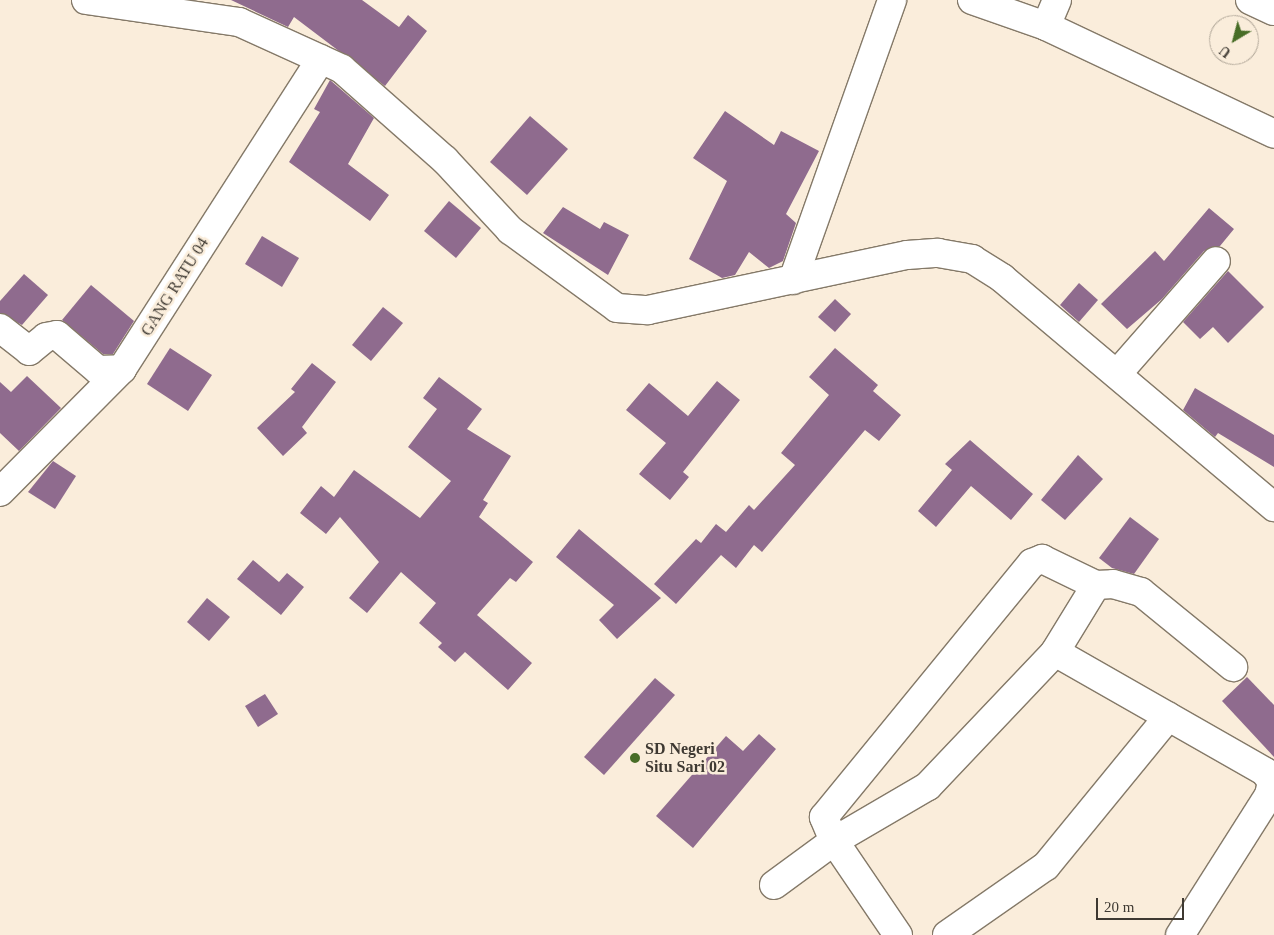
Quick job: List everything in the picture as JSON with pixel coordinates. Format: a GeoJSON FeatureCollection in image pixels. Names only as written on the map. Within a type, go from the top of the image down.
{"type":"FeatureCollection","features":[{"type":"Feature","properties":{"kind":"street"},"geometry":{"type":"LineString","coordinates":[[86,0],[174,5],[239,22],[342,69],[387,104],[510,230],[617,308],[648,310],[907,254],[938,253],[972,259],[1002,278],[1274,507]]}},
{"type":"Feature","properties":{"kind":"street"},"geometry":{"type":"LineString","coordinates":[[793,280],[892,0]]}},
{"type":"Feature","properties":{"kind":"street"},"geometry":{"type":"LineString","coordinates":[[972,0],[1046,26],[1274,134]]}},
{"type":"Feature","properties":{"kind":"street"},"geometry":{"type":"LineString","coordinates":[[1046,26],[1057,0]]}},
{"type":"Feature","properties":{"kind":"street"},"geometry":{"type":"LineString","coordinates":[[1250,0],[1274,11]]}},
{"type":"Feature","properties":{"kind":"street","name":"GANG RATU 04"},"geometry":{"type":"LineString","coordinates":[[0,492],[122,369],[321,59]]}},
{"type":"Feature","properties":{"kind":"street"},"geometry":{"type":"LineString","coordinates":[[1117,374],[1216,261]]}},
{"type":"Feature","properties":{"kind":"street"},"geometry":{"type":"LineString","coordinates":[[0,328],[29,351],[46,337],[57,336],[98,370],[122,369]]}},
{"type":"Feature","properties":{"kind":"street"},"geometry":{"type":"LineString","coordinates":[[898,935],[834,841],[824,817],[1032,563],[1054,560],[1096,585],[1113,584],[1141,592],[1233,667]]}},
{"type":"Feature","properties":{"kind":"street"},"geometry":{"type":"LineString","coordinates":[[774,885],[834,841],[928,786],[1055,652],[1096,585]]}},
{"type":"Feature","properties":{"kind":"street"},"geometry":{"type":"LineString","coordinates":[[1055,652],[1265,772],[1272,782],[1269,795],[1180,935]]}},
{"type":"Feature","properties":{"kind":"street"},"geometry":{"type":"LineString","coordinates":[[947,935],[1046,866],[1168,717]]}},
{"type":"Feature","properties":{"kind":"building"},"geometry":{"type":"Polygon","coordinates":[[[231,0],[362,0],[399,27],[408,15],[427,31],[385,86],[294,17],[288,27],[231,0]]]}},
{"type":"Feature","properties":{"kind":"building"},"geometry":{"type":"Polygon","coordinates":[[[330,80],[374,118],[348,164],[389,195],[370,221],[289,162],[320,112],[314,109],[330,80]]]}},
{"type":"Feature","properties":{"kind":"building"},"geometry":{"type":"Polygon","coordinates":[[[725,111],[774,145],[781,131],[819,151],[786,214],[796,223],[783,261],[769,268],[749,252],[735,275],[722,278],[689,259],[727,181],[693,158],[725,111]]]}},
{"type":"Feature","properties":{"kind":"building"},"geometry":{"type":"Polygon","coordinates":[[[530,116],[568,149],[527,195],[490,162],[530,116]]]}},
{"type":"Feature","properties":{"kind":"building"},"geometry":{"type":"Polygon","coordinates":[[[449,201],[481,228],[456,258],[424,231],[449,201]]]}},
{"type":"Feature","properties":{"kind":"building"},"geometry":{"type":"Polygon","coordinates":[[[563,207],[600,229],[604,222],[629,235],[608,275],[543,233],[563,207]]]}},
{"type":"Feature","properties":{"kind":"building"},"geometry":{"type":"Polygon","coordinates":[[[1209,208],[1234,229],[1220,246],[1204,251],[1162,299],[1127,329],[1101,304],[1155,251],[1164,261],[1209,208]]]}},
{"type":"Feature","properties":{"kind":"building"},"geometry":{"type":"Polygon","coordinates":[[[262,236],[299,258],[282,287],[245,264],[262,236]]]}},
{"type":"Feature","properties":{"kind":"building"},"geometry":{"type":"Polygon","coordinates":[[[1228,271],[1264,307],[1228,343],[1213,327],[1200,339],[1183,322],[1228,271]]]}},
{"type":"Feature","properties":{"kind":"building"},"geometry":{"type":"Polygon","coordinates":[[[24,274],[48,295],[22,325],[0,313],[0,301],[24,274]]]}},
{"type":"Feature","properties":{"kind":"building"},"geometry":{"type":"Polygon","coordinates":[[[1079,283],[1098,300],[1079,322],[1060,305],[1079,283]]]}},
{"type":"Feature","properties":{"kind":"building"},"geometry":{"type":"Polygon","coordinates":[[[91,285],[134,321],[113,354],[103,354],[62,320],[91,285]]]}},
{"type":"Feature","properties":{"kind":"building"},"geometry":{"type":"Polygon","coordinates":[[[835,299],[851,314],[835,332],[818,317],[835,299]]]}},
{"type":"Feature","properties":{"kind":"building"},"geometry":{"type":"Polygon","coordinates":[[[383,307],[403,323],[371,361],[352,345],[383,307]]]}},
{"type":"Feature","properties":{"kind":"building"},"geometry":{"type":"Polygon","coordinates":[[[170,348],[212,375],[188,411],[147,384],[170,348]]]}},
{"type":"Feature","properties":{"kind":"building"},"geometry":{"type":"Polygon","coordinates":[[[835,348],[878,385],[873,391],[901,415],[879,441],[865,430],[762,552],[754,545],[736,568],[721,555],[676,604],[654,584],[696,539],[701,543],[716,524],[726,532],[749,505],[754,510],[795,465],[781,453],[829,395],[809,377],[835,348]]]}},
{"type":"Feature","properties":{"kind":"building"},"geometry":{"type":"Polygon","coordinates":[[[312,363],[336,382],[302,427],[307,433],[283,456],[257,428],[295,392],[291,389],[312,363]]]}},
{"type":"Feature","properties":{"kind":"building"},"geometry":{"type":"Polygon","coordinates":[[[27,376],[61,408],[19,451],[0,433],[0,382],[11,392],[27,376]]]}},
{"type":"Feature","properties":{"kind":"building"},"geometry":{"type":"Polygon","coordinates":[[[439,377],[482,409],[467,429],[511,456],[483,500],[488,503],[479,517],[533,562],[516,582],[510,578],[477,615],[532,663],[508,690],[465,652],[455,662],[438,647],[442,643],[419,623],[436,603],[401,572],[367,613],[349,598],[379,562],[340,517],[326,534],[300,513],[321,486],[334,497],[354,470],[420,518],[451,481],[408,447],[437,409],[423,398],[439,377]]]}},
{"type":"Feature","properties":{"kind":"building"},"geometry":{"type":"Polygon","coordinates":[[[717,381],[740,400],[683,472],[689,477],[670,500],[639,474],[666,443],[626,410],[649,383],[688,416],[717,381]]]}},
{"type":"Feature","properties":{"kind":"building"},"geometry":{"type":"Polygon","coordinates":[[[1195,388],[1274,435],[1274,467],[1218,433],[1215,437],[1183,410],[1195,388]]]}},
{"type":"Feature","properties":{"kind":"building"},"geometry":{"type":"Polygon","coordinates":[[[970,440],[1033,494],[1011,520],[971,486],[936,527],[918,511],[952,470],[945,464],[970,440]]]}},
{"type":"Feature","properties":{"kind":"building"},"geometry":{"type":"Polygon","coordinates":[[[1078,455],[1103,479],[1065,520],[1041,500],[1078,455]]]}},
{"type":"Feature","properties":{"kind":"building"},"geometry":{"type":"Polygon","coordinates":[[[53,461],[76,476],[55,509],[28,492],[53,461]]]}},
{"type":"Feature","properties":{"kind":"building"},"geometry":{"type":"Polygon","coordinates":[[[1130,517],[1159,539],[1134,574],[1112,568],[1099,558],[1130,517]]]}},
{"type":"Feature","properties":{"kind":"building"},"geometry":{"type":"Polygon","coordinates":[[[579,529],[661,598],[617,639],[599,620],[614,605],[556,557],[579,529]]]}},
{"type":"Feature","properties":{"kind":"building"},"geometry":{"type":"Polygon","coordinates":[[[253,560],[279,582],[287,573],[304,587],[281,615],[237,579],[253,560]]]}},
{"type":"Feature","properties":{"kind":"building"},"geometry":{"type":"Polygon","coordinates":[[[207,598],[230,617],[209,641],[187,622],[207,598]]]}},
{"type":"Feature","properties":{"kind":"building"},"geometry":{"type":"Polygon","coordinates":[[[1247,677],[1274,705],[1274,757],[1222,701],[1247,677]]]}},
{"type":"Feature","properties":{"kind":"building"},"geometry":{"type":"Polygon","coordinates":[[[655,678],[675,695],[604,775],[584,757],[655,678]]]}},
{"type":"Feature","properties":{"kind":"building"},"geometry":{"type":"Polygon","coordinates":[[[265,694],[278,714],[258,727],[245,706],[265,694]]]}},
{"type":"Feature","properties":{"kind":"building"},"geometry":{"type":"Polygon","coordinates":[[[759,734],[776,749],[693,848],[656,816],[726,736],[743,751],[759,734]]]}},
{"type":"Feature","properties":{"kind":"place","name":"SD Negeri Situ Sari 02"},"geometry":{"type":"Point","coordinates":[635,758]}}]}
